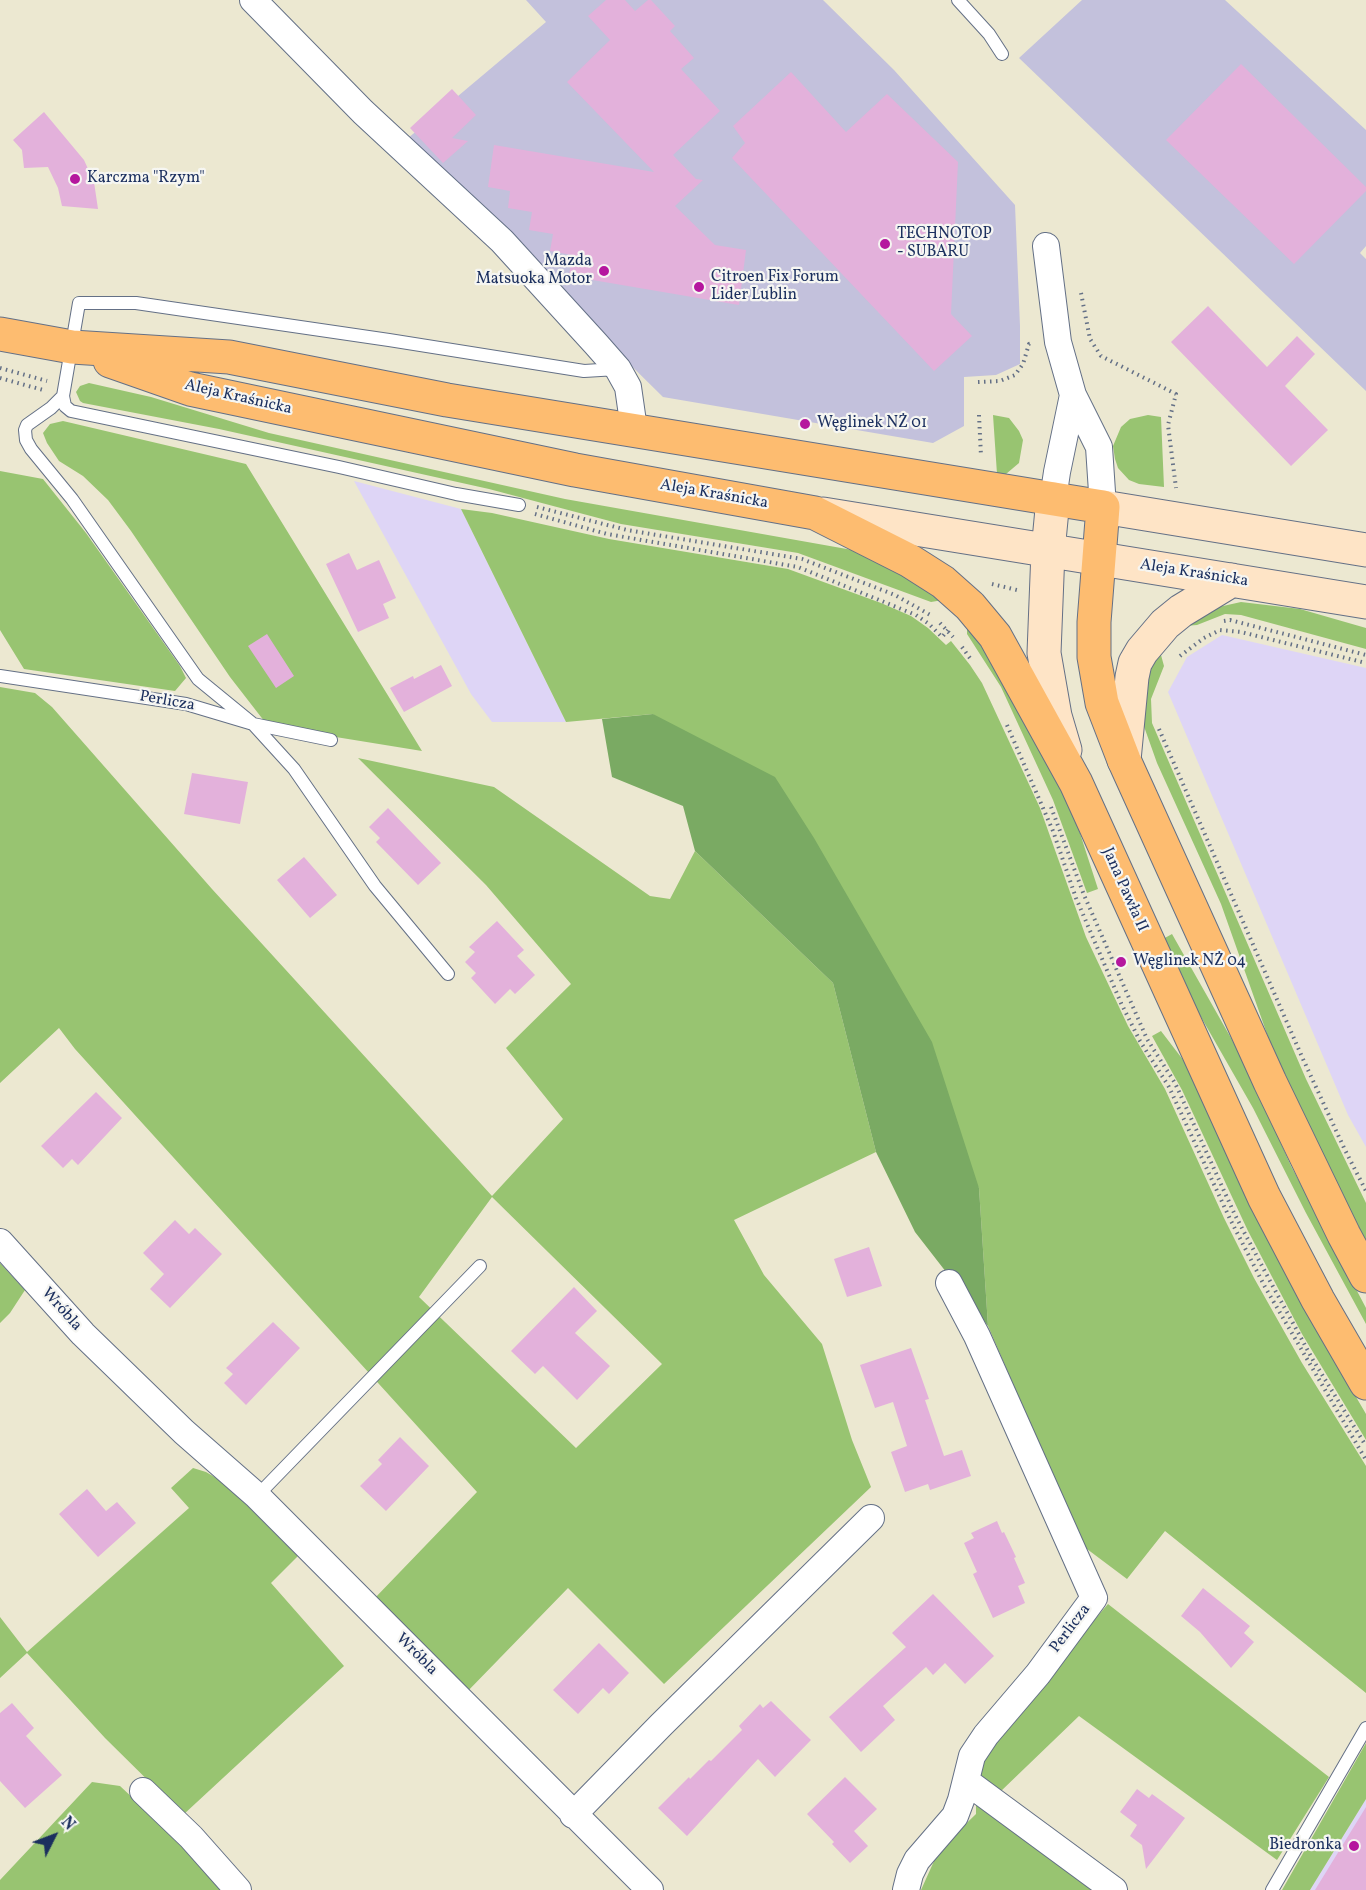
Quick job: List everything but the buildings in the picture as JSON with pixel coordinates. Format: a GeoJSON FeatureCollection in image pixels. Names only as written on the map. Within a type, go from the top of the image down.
{"type":"FeatureCollection","features":[{"type":"Feature","properties":{"kind":"main road","name":"Aleja Kraśnicka"},"geometry":{"type":"LineString","coordinates":[[0,334],[72,347],[229,357],[447,400],[1366,550]]}},
{"type":"Feature","properties":{"kind":"main road","name":"Aleja Kraśnicka"},"geometry":{"type":"LineString","coordinates":[[72,347],[190,388],[576,470],[815,513],[1366,602]]}},
{"type":"Feature","properties":{"kind":"main road","name":"Jana Pawła II"},"geometry":{"type":"LineString","coordinates":[[1053,499],[1045,613],[1046,665],[1055,716],[1076,783],[1264,1197],[1318,1300],[1366,1383]]}},
{"type":"Feature","properties":{"kind":"main road"},"geometry":{"type":"LineString","coordinates":[[1103,507],[1095,592],[1094,657],[1102,703],[1124,760],[1270,1082],[1344,1236],[1366,1276]]}},
{"type":"Feature","properties":{"kind":"main road"},"geometry":{"type":"LineString","coordinates":[[815,513],[910,561],[943,582],[970,606],[995,636],[1011,662],[1076,783]]}},
{"type":"Feature","properties":{"kind":"main road"},"geometry":{"type":"LineString","coordinates":[[1124,760],[1132,677],[1135,663],[1142,651],[1165,624],[1232,580]]}},
{"type":"Feature","properties":{"kind":"street"},"geometry":{"type":"LineString","coordinates":[[253,0],[363,112],[502,241],[618,369],[628,387],[634,429]]}},
{"type":"Feature","properties":{"kind":"street"},"geometry":{"type":"LineString","coordinates":[[1046,246],[1058,342],[1073,394],[1099,447],[1103,507]]}},
{"type":"Feature","properties":{"kind":"street"},"geometry":{"type":"LineString","coordinates":[[1053,499],[1073,394]]}},
{"type":"Feature","properties":{"kind":"street","name":"Wróbla"},"geometry":{"type":"LineString","coordinates":[[0,1242],[83,1334],[184,1432],[257,1496],[650,1890]]}},
{"type":"Feature","properties":{"kind":"street","name":"Perlicza"},"geometry":{"type":"LineString","coordinates":[[906,1890],[917,1860],[955,1816],[972,1756],[1038,1674],[1094,1598],[977,1336],[949,1283]]}},
{"type":"Feature","properties":{"kind":"street"},"geometry":{"type":"LineString","coordinates":[[573,1815],[871,1518]]}},
{"type":"Feature","properties":{"kind":"street"},"geometry":{"type":"LineString","coordinates":[[966,1781],[1114,1890]]}},
{"type":"Feature","properties":{"kind":"street"},"geometry":{"type":"LineString","coordinates":[[143,1791],[191,1837],[238,1890]]}},
{"type":"Feature","properties":{"kind":"lane"},"geometry":{"type":"LineString","coordinates":[[958,0],[989,34],[1002,54]]}},
{"type":"Feature","properties":{"kind":"lane"},"geometry":{"type":"LineString","coordinates":[[519,505],[456,494],[71,411],[65,406],[64,391],[79,303],[136,303],[584,371],[618,369]]}},
{"type":"Feature","properties":{"kind":"lane"},"geometry":{"type":"LineString","coordinates":[[64,391],[51,408],[27,425],[25,434],[29,445],[72,498],[198,679],[253,724],[294,769],[375,886],[448,974]]}},
{"type":"Feature","properties":{"kind":"lane","name":"Perlicza"},"geometry":{"type":"LineString","coordinates":[[0,676],[186,704],[253,724],[331,740]]}},
{"type":"Feature","properties":{"kind":"lane"},"geometry":{"type":"LineString","coordinates":[[257,1496],[480,1266]]}},
{"type":"Feature","properties":{"kind":"lane"},"geometry":{"type":"LineString","coordinates":[[1272,1890],[1366,1728]]}},
{"type":"Feature","properties":{"kind":"path"},"geometry":{"type":"LineString","coordinates":[[1080,287],[1090,339],[1101,356],[1176,394],[1167,425],[1176,490]]}},
{"type":"Feature","properties":{"kind":"path"},"geometry":{"type":"LineString","coordinates":[[978,382],[1000,381],[1015,375],[1023,364],[1029,344]]}},
{"type":"Feature","properties":{"kind":"path"},"geometry":{"type":"LineString","coordinates":[[0,368],[64,391]]}},
{"type":"Feature","properties":{"kind":"path"},"geometry":{"type":"LineString","coordinates":[[0,378],[64,391]]}},
{"type":"Feature","properties":{"kind":"path"},"geometry":{"type":"LineString","coordinates":[[979,415],[981,464]]}},
{"type":"Feature","properties":{"kind":"path"},"geometry":{"type":"LineString","coordinates":[[519,505],[540,507],[627,530],[802,559],[895,595],[935,618],[975,666]]}},
{"type":"Feature","properties":{"kind":"path"},"geometry":{"type":"LineString","coordinates":[[519,505],[539,516],[607,534],[798,567],[916,615],[942,637],[953,625]]}},
{"type":"Feature","properties":{"kind":"path"},"geometry":{"type":"LineString","coordinates":[[985,583],[1018,590]]}},
{"type":"Feature","properties":{"kind":"path"},"geometry":{"type":"LineString","coordinates":[[1215,621],[1230,620],[1366,655]]}},
{"type":"Feature","properties":{"kind":"path"},"geometry":{"type":"LineString","coordinates":[[1173,659],[1220,630],[1241,632],[1366,663]]}},
{"type":"Feature","properties":{"kind":"path"},"geometry":{"type":"LineString","coordinates":[[1156,723],[1303,1059],[1366,1191]]}},
{"type":"Feature","properties":{"kind":"path"},"geometry":{"type":"LineString","coordinates":[[1006,724],[1053,831],[1076,898],[1121,1003],[1140,1041],[1168,1087],[1230,1219],[1265,1287],[1366,1460]]}},
{"type":"Feature","properties":{"kind":"shaded area"},"geometry":{"type":"Polygon","coordinates":[[[526,0],[823,0],[894,70],[1015,205],[1020,364],[996,375],[964,377],[964,426],[933,443],[663,397],[527,263],[407,139],[546,22],[526,0]]]}},
{"type":"Feature","properties":{"kind":"shaded area"},"geometry":{"type":"Polygon","coordinates":[[[1082,0],[1225,0],[1366,130],[1366,246],[1360,253],[1366,259],[1366,391],[1019,58],[1082,0]]]}},
{"type":"Feature","properties":{"kind":"shaded area"},"geometry":{"type":"Polygon","coordinates":[[[354,481],[461,509],[566,722],[492,722],[471,694],[354,481]]]}},
{"type":"Feature","properties":{"kind":"shaded area"},"geometry":{"type":"Polygon","coordinates":[[[1222,635],[1366,668],[1366,1147],[1348,1115],[1168,692],[1187,657],[1222,635]]]}},
{"type":"Feature","properties":{"kind":"shaded area","name":"Biedronka"},"geometry":{"type":"Polygon","coordinates":[[[1366,1799],[1366,1890],[1310,1890],[1366,1799]]]}},
{"type":"Feature","properties":{"kind":"green space"},"geometry":{"type":"Polygon","coordinates":[[[89,383],[151,397],[269,433],[565,499],[858,551],[878,558],[943,600],[931,602],[798,553],[621,524],[489,489],[219,429],[83,403],[76,392],[80,386],[89,383]]]}},
{"type":"Feature","properties":{"kind":"green space"},"geometry":{"type":"Polygon","coordinates":[[[993,415],[1009,418],[1023,440],[1019,463],[1006,474],[997,474],[993,415]]]}},
{"type":"Feature","properties":{"kind":"green space"},"geometry":{"type":"Polygon","coordinates":[[[1148,415],[1161,417],[1164,487],[1139,484],[1129,480],[1118,468],[1115,459],[1113,446],[1121,427],[1130,419],[1148,415]]]}},
{"type":"Feature","properties":{"kind":"green space"},"geometry":{"type":"Polygon","coordinates":[[[63,421],[246,464],[422,751],[268,726],[230,677],[108,500],[83,476],[59,461],[43,433],[50,424],[63,421]]]}},
{"type":"Feature","properties":{"kind":"green space"},"geometry":{"type":"Polygon","coordinates":[[[0,471],[43,479],[86,533],[180,666],[186,678],[175,691],[24,669],[0,630],[0,471]]]}},
{"type":"Feature","properties":{"kind":"green space"},"geometry":{"type":"Polygon","coordinates":[[[461,509],[492,513],[609,539],[788,569],[911,616],[946,645],[951,641],[970,665],[982,683],[1040,808],[1086,937],[1128,1026],[1165,1089],[1254,1278],[1302,1363],[1366,1466],[1366,1693],[1165,1531],[1127,1579],[1083,1546],[988,1326],[979,1188],[653,714],[566,722],[461,509]]]}},
{"type":"Feature","properties":{"kind":"green space"},"geometry":{"type":"Polygon","coordinates":[[[1241,602],[1300,609],[1366,628],[1366,649],[1241,615],[1225,614],[1197,625],[1185,626],[1214,608],[1241,602]]]}},
{"type":"Feature","properties":{"kind":"green space"},"geometry":{"type":"Polygon","coordinates":[[[967,623],[1008,674],[1077,824],[1098,889],[1087,893],[1053,800],[1001,687],[967,634],[967,623]]]}},
{"type":"Feature","properties":{"kind":"green space"},"geometry":{"type":"Polygon","coordinates":[[[1155,649],[1161,655],[1164,666],[1151,699],[1152,723],[1306,1079],[1366,1203],[1366,1244],[1272,1048],[1221,904],[1157,763],[1141,718],[1139,704],[1155,649]]]}},
{"type":"Feature","properties":{"kind":"green space"},"geometry":{"type":"Polygon","coordinates":[[[0,687],[35,693],[52,707],[212,889],[492,1196],[563,1119],[506,1048],[571,984],[486,885],[358,758],[494,787],[650,896],[670,899],[695,851],[833,983],[876,1152],[734,1220],[764,1275],[822,1344],[852,1440],[871,1487],[664,1684],[568,1588],[464,1695],[373,1600],[477,1492],[75,1049],[59,1028],[0,1083],[0,687]],[[492,1197],[419,1297],[576,1448],[662,1364],[492,1197]]]}},
{"type":"Feature","properties":{"kind":"green space"},"geometry":{"type":"Polygon","coordinates":[[[653,714],[775,777],[814,838],[932,1042],[979,1188],[988,1326],[915,1232],[876,1152],[833,983],[695,851],[683,806],[612,777],[602,719],[653,714]]]}},
{"type":"Feature","properties":{"kind":"green space"},"geometry":{"type":"Polygon","coordinates":[[[1172,934],[1244,1061],[1291,1166],[1366,1308],[1366,1324],[1253,1108],[1197,1010],[1163,939],[1172,934]]]}},
{"type":"Feature","properties":{"kind":"green space"},"geometry":{"type":"Polygon","coordinates":[[[1161,1031],[1187,1065],[1321,1337],[1366,1414],[1366,1440],[1302,1334],[1248,1231],[1182,1090],[1152,1036],[1161,1031]]]}},
{"type":"Feature","properties":{"kind":"green space"},"geometry":{"type":"Polygon","coordinates":[[[0,1263],[25,1290],[10,1313],[0,1323],[0,1263]]]}},
{"type":"Feature","properties":{"kind":"green space"},"geometry":{"type":"Polygon","coordinates":[[[193,1468],[206,1472],[223,1482],[254,1508],[300,1554],[271,1583],[344,1666],[183,1815],[105,1738],[27,1653],[0,1678],[0,1617],[27,1652],[189,1508],[171,1488],[193,1468]]]}},
{"type":"Feature","properties":{"kind":"green space"},"geometry":{"type":"Polygon","coordinates":[[[1108,1604],[1329,1777],[1277,1860],[1079,1716],[1000,1792],[975,1773],[1033,1691],[1108,1604]]]}},
{"type":"Feature","properties":{"kind":"green space"},"geometry":{"type":"Polygon","coordinates":[[[1366,1743],[1366,1799],[1310,1890],[1282,1890],[1366,1743]]]}},
{"type":"Feature","properties":{"kind":"green space"},"geometry":{"type":"Polygon","coordinates":[[[92,1782],[120,1786],[210,1870],[225,1890],[0,1890],[0,1880],[92,1782]]]}},
{"type":"Feature","properties":{"kind":"green space"},"geometry":{"type":"Polygon","coordinates":[[[976,1802],[1098,1890],[921,1890],[939,1850],[976,1814],[976,1802]]]}},
{"type":"Feature","properties":{"kind":"place","name":"Karczma \"Rzym\""},"geometry":{"type":"Point","coordinates":[75,179]}},
{"type":"Feature","properties":{"kind":"place","name":"TECHNOTOP - SUBARU"},"geometry":{"type":"Point","coordinates":[885,244]}},
{"type":"Feature","properties":{"kind":"place","name":"Mazda Matsuoka Motor"},"geometry":{"type":"Point","coordinates":[604,271]}},
{"type":"Feature","properties":{"kind":"place","name":"Citroen Fix Forum Lider Lublin"},"geometry":{"type":"Point","coordinates":[699,287]}},
{"type":"Feature","properties":{"kind":"place","name":"Węglinek NŻ 01"},"geometry":{"type":"Point","coordinates":[805,424]}},
{"type":"Feature","properties":{"kind":"place","name":"Węglinek NŻ 04"},"geometry":{"type":"Point","coordinates":[1121,962]}},
{"type":"Feature","properties":{"kind":"place","name":"Biedronka"},"geometry":{"type":"Point","coordinates":[1354,1846]}}]}
